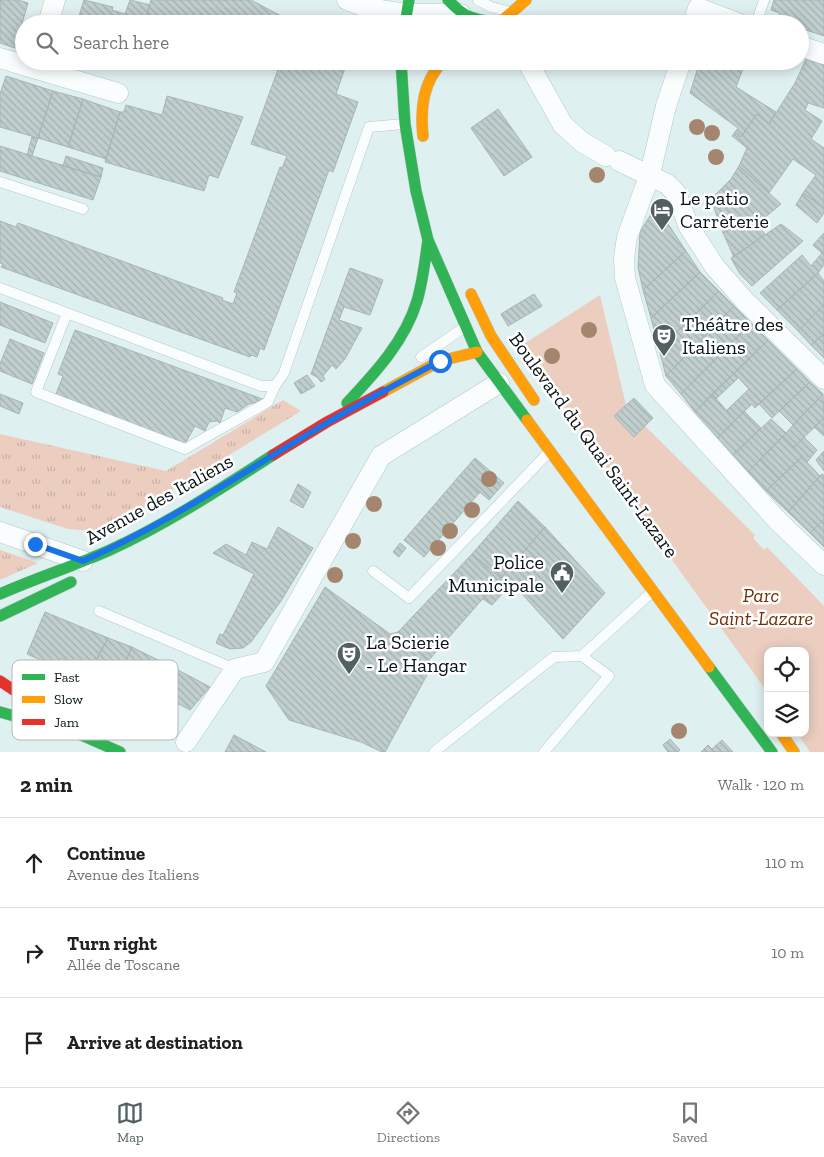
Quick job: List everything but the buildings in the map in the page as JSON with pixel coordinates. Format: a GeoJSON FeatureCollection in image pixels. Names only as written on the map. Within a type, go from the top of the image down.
{"type":"FeatureCollection","features":[{"type":"Feature","properties":{"kind":"main road"},"geometry":{"type":"LineString","coordinates":[[509,15],[526,0]]}},
{"type":"Feature","properties":{"kind":"main road"},"geometry":{"type":"LineString","coordinates":[[455,7],[470,15]]}},
{"type":"Feature","properties":{"kind":"main road"},"geometry":{"type":"LineString","coordinates":[[402,70],[405,124],[416,191],[428,240]]}},
{"type":"Feature","properties":{"kind":"main road"},"geometry":{"type":"LineString","coordinates":[[426,151],[422,125],[422,103],[434,70]]}},
{"type":"Feature","properties":{"kind":"main road","name":"Boulevard du Quai Saint-Lazare"},"geometry":{"type":"LineString","coordinates":[[428,240],[478,352],[772,752]]}},
{"type":"Feature","properties":{"kind":"main road","name":"Avenue des Italiens"},"geometry":{"type":"LineString","coordinates":[[328,422],[370,380],[399,341],[411,319],[418,297],[428,240]]}},
{"type":"Feature","properties":{"kind":"main road","name":"Boulevard du Quai Saint-Lazare"},"geometry":{"type":"LineString","coordinates":[[467,286],[494,341],[539,406]]}},
{"type":"Feature","properties":{"kind":"main road","name":"Avenue des Italiens"},"geometry":{"type":"LineString","coordinates":[[0,594],[125,542],[188,507],[328,422],[440,361],[478,352]]}},
{"type":"Feature","properties":{"kind":"main road"},"geometry":{"type":"LineString","coordinates":[[0,616],[69,583],[78,573],[83,561]]}},
{"type":"Feature","properties":{"kind":"main road"},"geometry":{"type":"LineString","coordinates":[[0,681],[12,689]]}},
{"type":"Feature","properties":{"kind":"main road"},"geometry":{"type":"LineString","coordinates":[[784,737],[794,752]]}},
{"type":"Feature","properties":{"kind":"main road"},"geometry":{"type":"LineString","coordinates":[[93,740],[120,752]]}},
{"type":"Feature","properties":{"kind":"street"},"geometry":{"type":"LineString","coordinates":[[51,15],[55,0]]}},
{"type":"Feature","properties":{"kind":"street"},"geometry":{"type":"LineString","coordinates":[[347,0],[368,8],[407,13],[455,7]]}},
{"type":"Feature","properties":{"kind":"street"},"geometry":{"type":"LineString","coordinates":[[696,15],[698,8],[716,15]]}},
{"type":"Feature","properties":{"kind":"street"},"geometry":{"type":"LineString","coordinates":[[809,49],[824,54]]}},
{"type":"Feature","properties":{"kind":"street"},"geometry":{"type":"LineString","coordinates":[[0,58],[15,61]]}},
{"type":"Feature","properties":{"kind":"street"},"geometry":{"type":"LineString","coordinates":[[49,70],[118,93]]}},
{"type":"Feature","properties":{"kind":"street"},"geometry":{"type":"LineString","coordinates":[[532,70],[563,125],[582,142],[613,159],[650,174],[668,184],[676,193],[689,227],[715,267],[824,379]]}},
{"type":"Feature","properties":{"kind":"street"},"geometry":{"type":"LineString","coordinates":[[678,70],[666,106],[650,174],[627,236],[624,258],[625,278],[655,385],[778,521],[824,565]]}},
{"type":"Feature","properties":{"kind":"street"},"geometry":{"type":"LineString","coordinates":[[186,742],[235,669],[264,662],[381,456],[499,383]]}},
{"type":"Feature","properties":{"kind":"street"},"geometry":{"type":"LineString","coordinates":[[0,532],[83,561]]}},
{"type":"Feature","properties":{"kind":"lane"},"geometry":{"type":"LineString","coordinates":[[478,0],[503,11],[515,10]]}},
{"type":"Feature","properties":{"kind":"lane"},"geometry":{"type":"LineString","coordinates":[[759,15],[764,0]]}},
{"type":"Feature","properties":{"kind":"lane"},"geometry":{"type":"LineString","coordinates":[[67,313],[36,392],[185,449],[268,402],[275,386],[284,373],[370,127],[405,124]]}},
{"type":"Feature","properties":{"kind":"lane"},"geometry":{"type":"LineString","coordinates":[[0,182],[83,208]]}},
{"type":"Feature","properties":{"kind":"lane"},"geometry":{"type":"LineString","coordinates":[[0,288],[261,386],[275,386]]}},
{"type":"Feature","properties":{"kind":"lane"},"geometry":{"type":"LineString","coordinates":[[328,422],[465,326],[478,311]]}},
{"type":"Feature","properties":{"kind":"lane"},"geometry":{"type":"LineString","coordinates":[[373,571],[409,598],[550,451]]}},
{"type":"Feature","properties":{"kind":"lane"},"geometry":{"type":"LineString","coordinates":[[582,656],[654,590]]}},
{"type":"Feature","properties":{"kind":"lane"},"geometry":{"type":"LineString","coordinates":[[99,611],[235,669]]}},
{"type":"Feature","properties":{"kind":"lane"},"geometry":{"type":"LineString","coordinates":[[434,752],[554,657],[582,656],[610,676],[544,752]]}},
{"type":"Feature","properties":{"kind":"green space","name":"Parc Saint-Lazare"},"geometry":{"type":"Polygon","coordinates":[[[600,295],[626,405],[615,416],[634,437],[645,426],[755,535],[753,538],[764,550],[767,547],[824,606],[824,752],[810,752],[800,737],[809,737],[809,647],[764,647],[764,687],[568,412],[516,349],[600,295]]]}},
{"type":"Feature","properties":{"kind":"green space"},"geometry":{"type":"Polygon","coordinates":[[[283,400],[301,411],[108,529],[92,531],[68,529],[0,507],[0,434],[166,471],[283,400]]]}},
{"type":"Feature","properties":{"kind":"green space"},"geometry":{"type":"Polygon","coordinates":[[[0,550],[38,563],[0,580],[0,550]]]}},
{"type":"Feature","properties":{"kind":"traffic: fast"},"geometry":{"type":"LineString","coordinates":[[406,15],[409,0]]}},
{"type":"Feature","properties":{"kind":"traffic: fast"},"geometry":{"type":"LineString","coordinates":[[448,0],[465,15]]}},
{"type":"Feature","properties":{"kind":"traffic: fast"},"geometry":{"type":"LineString","coordinates":[[402,70],[405,124],[416,191],[428,240],[477,352],[527,420]]}},
{"type":"Feature","properties":{"kind":"traffic: fast"},"geometry":{"type":"LineString","coordinates":[[347,403],[388,356],[412,316],[424,270],[428,240]]}},
{"type":"Feature","properties":{"kind":"traffic: fast"},"geometry":{"type":"LineString","coordinates":[[0,594],[131,540],[193,506],[273,455]]}},
{"type":"Feature","properties":{"kind":"traffic: fast"},"geometry":{"type":"LineString","coordinates":[[0,616],[71,582]]}},
{"type":"Feature","properties":{"kind":"traffic: fast"},"geometry":{"type":"LineString","coordinates":[[709,667],[772,752]]}},
{"type":"Feature","properties":{"kind":"traffic: fast"},"geometry":{"type":"LineString","coordinates":[[0,712],[12,715]]}},
{"type":"Feature","properties":{"kind":"traffic: fast"},"geometry":{"type":"LineString","coordinates":[[93,740],[120,752]]}},
{"type":"Feature","properties":{"kind":"traffic: slow"},"geometry":{"type":"LineString","coordinates":[[508,15],[526,0]]}},
{"type":"Feature","properties":{"kind":"traffic: slow"},"geometry":{"type":"LineString","coordinates":[[423,136],[422,115],[424,96],[435,70]]}},
{"type":"Feature","properties":{"kind":"traffic: slow"},"geometry":{"type":"LineString","coordinates":[[471,294],[491,336],[534,400]]}},
{"type":"Feature","properties":{"kind":"traffic: slow"},"geometry":{"type":"LineString","coordinates":[[383,392],[440,361],[477,352]]}},
{"type":"Feature","properties":{"kind":"traffic: slow"},"geometry":{"type":"LineString","coordinates":[[527,420],[709,667]]}},
{"type":"Feature","properties":{"kind":"traffic: slow"},"geometry":{"type":"LineString","coordinates":[[784,737],[794,752]]}},
{"type":"Feature","properties":{"kind":"traffic: jam"},"geometry":{"type":"LineString","coordinates":[[273,455],[327,422],[383,392]]}},
{"type":"Feature","properties":{"kind":"traffic: jam"},"geometry":{"type":"LineString","coordinates":[[0,681],[12,689]]}},
{"type":"Feature","properties":{"kind":"place","name":"Le patio Carrèterie"},"geometry":{"type":"Point","coordinates":[662,231]}},
{"type":"Feature","properties":{"kind":"place","name":"Théâtre des Italiens"},"geometry":{"type":"Point","coordinates":[664,357]}},
{"type":"Feature","properties":{"kind":"place","name":"Police Municipale"},"geometry":{"type":"Point","coordinates":[562,594]}},
{"type":"Feature","properties":{"kind":"place","name":"La Scierie - Le Hangar"},"geometry":{"type":"Point","coordinates":[349,675]}},
{"type":"Feature","properties":{"kind":"route"},"geometry":{"type":"LineString","coordinates":[[35,544],[83,561],[125,542],[188,507],[328,422],[440,361]]}}]}
